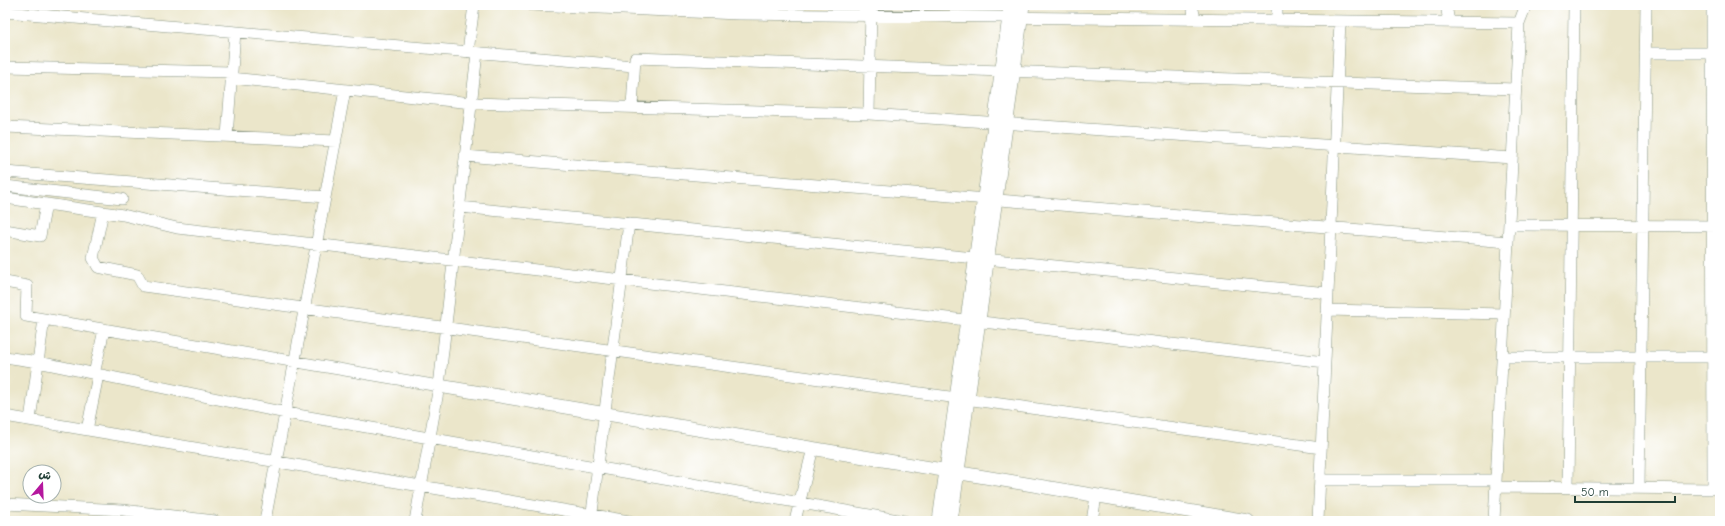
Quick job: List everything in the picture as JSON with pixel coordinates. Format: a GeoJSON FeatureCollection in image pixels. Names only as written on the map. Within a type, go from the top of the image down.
{"type":"FeatureCollection","features":[{"type":"Feature","properties":{"kind":"street"},"geometry":{"type":"LineString","coordinates":[[415,521],[439,386],[472,103],[474,5]]}},
{"type":"Feature","properties":{"kind":"street"},"geometry":{"type":"LineString","coordinates":[[531,5],[738,14],[871,10],[1016,11],[1195,19],[1519,23]]}},
{"type":"Feature","properties":{"kind":"street"},"geometry":{"type":"LineString","coordinates":[[1192,5],[1195,19]]}},
{"type":"Feature","properties":{"kind":"street"},"geometry":{"type":"LineString","coordinates":[[1277,5],[1277,20]]}},
{"type":"Feature","properties":{"kind":"street"},"geometry":{"type":"LineString","coordinates":[[1446,5],[1449,22]]}},
{"type":"Feature","properties":{"kind":"street"},"geometry":{"type":"LineString","coordinates":[[1494,521],[1519,23],[1526,5]]}},
{"type":"Feature","properties":{"kind":"street"},"geometry":{"type":"LineString","coordinates":[[1568,487],[1574,5]]}},
{"type":"Feature","properties":{"kind":"street"},"geometry":{"type":"LineString","coordinates":[[1639,488],[1646,5]]}},
{"type":"Feature","properties":{"kind":"street"},"geometry":{"type":"LineString","coordinates":[[1320,480],[1568,487],[1717,488],[1716,53],[1712,5]]}},
{"type":"Feature","properties":{"kind":"street"},"geometry":{"type":"LineString","coordinates":[[870,114],[871,10]]}},
{"type":"Feature","properties":{"kind":"street"},"geometry":{"type":"LineString","coordinates":[[951,521],[952,472],[1016,11]]}},
{"type":"Feature","properties":{"kind":"street"},"geometry":{"type":"LineString","coordinates":[[5,12],[634,66]]}},
{"type":"Feature","properties":{"kind":"street"},"geometry":{"type":"LineString","coordinates":[[1318,521],[1340,21]]}},
{"type":"Feature","properties":{"kind":"street"},"geometry":{"type":"LineString","coordinates":[[226,136],[235,32]]}},
{"type":"Feature","properties":{"kind":"street"},"geometry":{"type":"LineString","coordinates":[[1645,53],[1716,53]]}},
{"type":"Feature","properties":{"kind":"street"},"geometry":{"type":"LineString","coordinates":[[632,107],[635,58],[1515,89]]}},
{"type":"Feature","properties":{"kind":"street"},"geometry":{"type":"LineString","coordinates":[[5,67],[231,75],[345,90],[472,103],[870,114],[1512,158]]}},
{"type":"Feature","properties":{"kind":"street"},"geometry":{"type":"LineString","coordinates":[[265,521],[345,90]]}},
{"type":"Feature","properties":{"kind":"street"},"geometry":{"type":"LineString","coordinates":[[5,127],[336,141]]}},
{"type":"Feature","properties":{"kind":"street"},"geometry":{"type":"LineString","coordinates":[[465,156],[1508,242]]}},
{"type":"Feature","properties":{"kind":"street"},"geometry":{"type":"LineString","coordinates":[[5,172],[325,197]]}},
{"type":"Feature","properties":{"kind":"street"},"geometry":{"type":"LineString","coordinates":[[5,186],[122,198]]}},
{"type":"Feature","properties":{"kind":"street"},"geometry":{"type":"LineString","coordinates":[[5,198],[123,214],[177,228],[1325,362]]}},
{"type":"Feature","properties":{"kind":"street"},"geometry":{"type":"LineString","coordinates":[[5,230],[40,236],[46,204]]}},
{"type":"Feature","properties":{"kind":"street"},"geometry":{"type":"LineString","coordinates":[[460,207],[1328,293]]}},
{"type":"Feature","properties":{"kind":"street"},"geometry":{"type":"LineString","coordinates":[[103,212],[93,258],[98,268],[137,275],[143,286],[1321,448]]}},
{"type":"Feature","properties":{"kind":"street"},"geometry":{"type":"LineString","coordinates":[[591,518],[629,223]]}},
{"type":"Feature","properties":{"kind":"street"},"geometry":{"type":"LineString","coordinates":[[1509,224],[1716,226]]}},
{"type":"Feature","properties":{"kind":"street"},"geometry":{"type":"LineString","coordinates":[[5,282],[27,286],[26,316],[1248,521]]}},
{"type":"Feature","properties":{"kind":"street"},"geometry":{"type":"LineString","coordinates":[[1327,310],[1504,314]]}},
{"type":"Feature","properties":{"kind":"street"},"geometry":{"type":"LineString","coordinates":[[30,420],[44,319]]}},
{"type":"Feature","properties":{"kind":"street"},"geometry":{"type":"LineString","coordinates":[[88,430],[104,330]]}},
{"type":"Feature","properties":{"kind":"street"},"geometry":{"type":"LineString","coordinates":[[5,357],[38,362],[286,413],[904,521]]}},
{"type":"Feature","properties":{"kind":"street"},"geometry":{"type":"LineString","coordinates":[[1502,357],[1716,357]]}},
{"type":"Feature","properties":{"kind":"street"},"geometry":{"type":"LineString","coordinates":[[5,416],[421,486],[591,518],[629,521]]}},
{"type":"Feature","properties":{"kind":"street"},"geometry":{"type":"LineString","coordinates":[[795,521],[813,448]]}},
{"type":"Feature","properties":{"kind":"street"},"geometry":{"type":"LineString","coordinates":[[939,521],[952,472]]}},
{"type":"Feature","properties":{"kind":"street"},"geometry":{"type":"LineString","coordinates":[[1092,521],[1096,496]]}},
{"type":"Feature","properties":{"kind":"street"},"geometry":{"type":"LineString","coordinates":[[5,504],[123,510],[215,521]]}}]}
